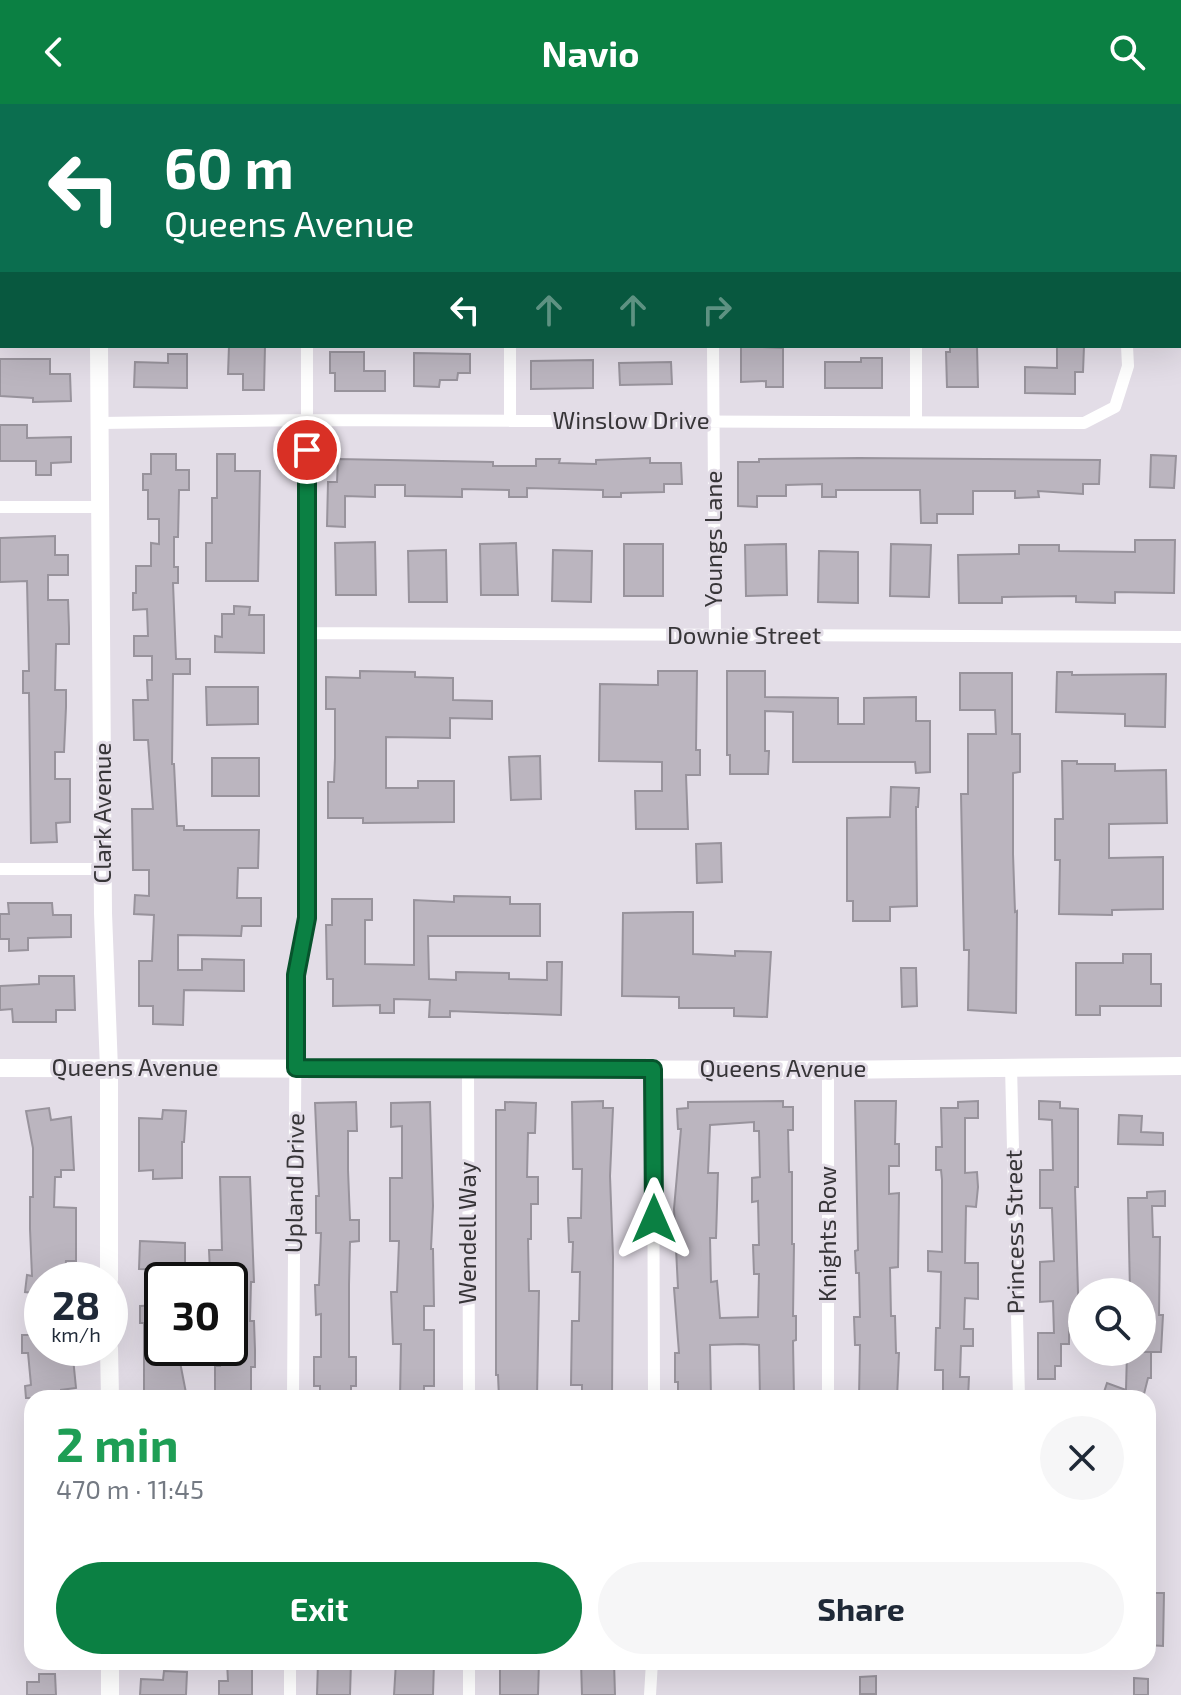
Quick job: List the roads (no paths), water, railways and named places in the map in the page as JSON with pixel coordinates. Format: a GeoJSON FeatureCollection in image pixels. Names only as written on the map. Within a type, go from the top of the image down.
{"type":"FeatureCollection","features":[{"type":"Feature","properties":{"kind":"main road","name":"Clark Avenue"},"geometry":{"type":"LineString","coordinates":[[99,348],[109,1262]]}},
{"type":"Feature","properties":{"kind":"main road","name":"Queens Avenue"},"geometry":{"type":"LineString","coordinates":[[0,1068],[828,1070],[1181,1066]]}},
{"type":"Feature","properties":{"kind":"main road"},"geometry":{"type":"LineString","coordinates":[[109,1366],[110,1390]]}},
{"type":"Feature","properties":{"kind":"main road"},"geometry":{"type":"LineString","coordinates":[[110,1670],[110,1695]]}},
{"type":"Feature","properties":{"kind":"street","name":"Upland Drive"},"geometry":{"type":"LineString","coordinates":[[293,1390],[296,975],[307,918],[307,348]]}},
{"type":"Feature","properties":{"kind":"street"},"geometry":{"type":"LineString","coordinates":[[510,348],[510,421]]}},
{"type":"Feature","properties":{"kind":"street","name":"Youngs Lane"},"geometry":{"type":"LineString","coordinates":[[713,348],[715,636]]}},
{"type":"Feature","properties":{"kind":"street"},"geometry":{"type":"LineString","coordinates":[[916,348],[916,422]]}},
{"type":"Feature","properties":{"kind":"street","name":"Winslow Drive"},"geometry":{"type":"LineString","coordinates":[[101,423],[307,420],[1084,423],[1115,407],[1128,366],[1127,348]]}},
{"type":"Feature","properties":{"kind":"street"},"geometry":{"type":"LineString","coordinates":[[0,507],[101,507]]}},
{"type":"Feature","properties":{"kind":"street","name":"Downie Street"},"geometry":{"type":"LineString","coordinates":[[307,633],[1181,637]]}},
{"type":"Feature","properties":{"kind":"street"},"geometry":{"type":"LineString","coordinates":[[0,869],[103,869]]}},
{"type":"Feature","properties":{"kind":"street","name":"Princess Street"},"geometry":{"type":"LineString","coordinates":[[1011,1066],[1019,1390]]}},
{"type":"Feature","properties":{"kind":"street","name":"Wendell Way"},"geometry":{"type":"LineString","coordinates":[[468,1068],[469,1390]]}},
{"type":"Feature","properties":{"kind":"street"},"geometry":{"type":"LineString","coordinates":[[653,1069],[654,1390]]}},
{"type":"Feature","properties":{"kind":"street","name":"Knights Row"},"geometry":{"type":"LineString","coordinates":[[828,1070],[828,1390]]}},
{"type":"Feature","properties":{"kind":"street"},"geometry":{"type":"LineString","coordinates":[[290,1670],[290,1695]]}},
{"type":"Feature","properties":{"kind":"street"},"geometry":{"type":"LineString","coordinates":[[469,1670],[469,1695]]}},
{"type":"Feature","properties":{"kind":"street"},"geometry":{"type":"LineString","coordinates":[[650,1695],[652,1670]]}}]}
